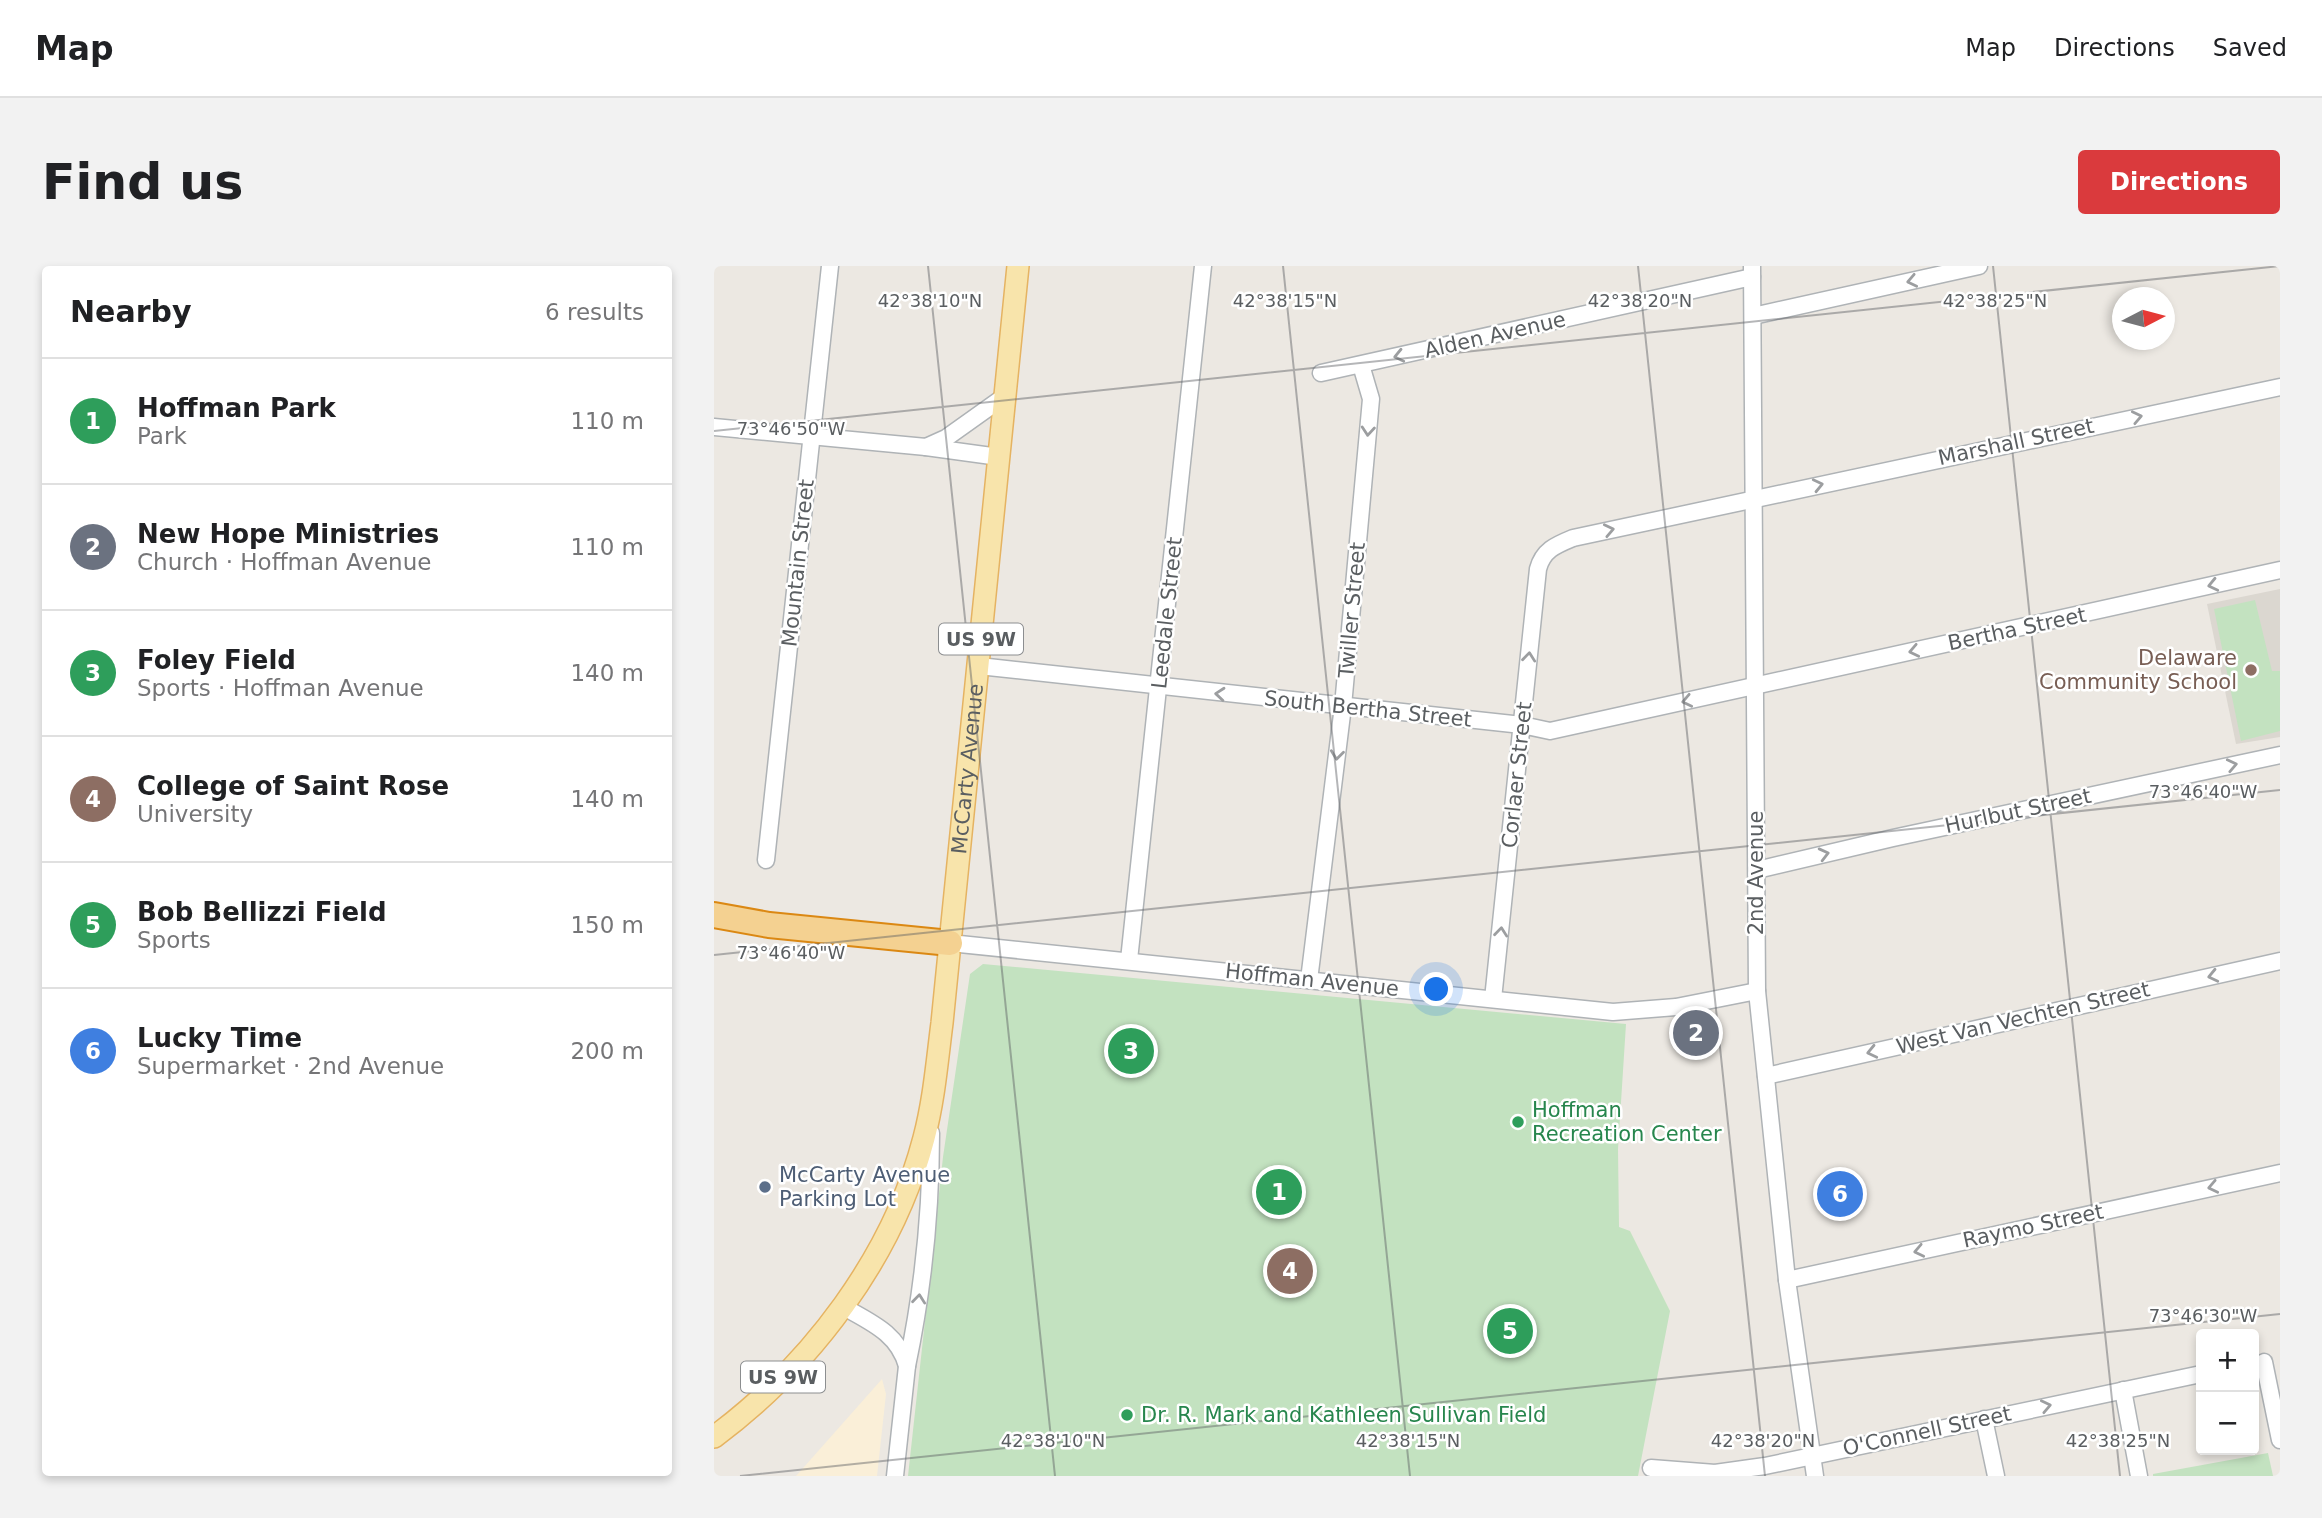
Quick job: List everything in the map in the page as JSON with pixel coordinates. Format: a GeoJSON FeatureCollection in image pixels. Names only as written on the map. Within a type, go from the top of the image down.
{"type":"FeatureCollection","features":[{"type":"Feature","properties":{"kind":"highway"},"geometry":{"type":"LineString","coordinates":[[714,915],[769,925],[950,943]]}},
{"type":"Feature","properties":{"kind":"highway"},"geometry":{"type":"LineString","coordinates":[[714,931],[769,925]]}},
{"type":"Feature","properties":{"kind":"main road","name":"US 9W"},"geometry":{"type":"LineString","coordinates":[[999,457],[1018,266]]}},
{"type":"Feature","properties":{"kind":"main road","name":"McCarty Avenue"},"geometry":{"type":"LineString","coordinates":[[931,1109],[999,457]]}},
{"type":"Feature","properties":{"kind":"main road","name":"US 9W"},"geometry":{"type":"LineString","coordinates":[[714,1437],[791,1369],[842,1306],[895,1214],[914,1167],[931,1109]]}},
{"type":"Feature","properties":{"kind":"street","name":"Mountain Street"},"geometry":{"type":"LineString","coordinates":[[766,860],[830,266]]}},
{"type":"Feature","properties":{"kind":"street","name":"Leedale Street"},"geometry":{"type":"LineString","coordinates":[[1129,960],[1203,266]]}},
{"type":"Feature","properties":{"kind":"street"},"geometry":{"type":"LineString","coordinates":[[1753,316],[1979,266]]}},
{"type":"Feature","properties":{"kind":"street","name":"2nd Avenue"},"geometry":{"type":"LineString","coordinates":[[1752,272],[1757,991],[1787,1280],[1815,1476]]}},
{"type":"Feature","properties":{"kind":"street","name":"Alden Avenue"},"geometry":{"type":"LineString","coordinates":[[1321,373],[1752,272]]}},
{"type":"Feature","properties":{"kind":"street","name":"Twiller Street"},"geometry":{"type":"LineString","coordinates":[[1309,980],[1343,706],[1371,399],[1361,365]]}},
{"type":"Feature","properties":{"kind":"street","name":"Marshall Street"},"geometry":{"type":"LineString","coordinates":[[1546,553],[1573,538],[2280,387]]}},
{"type":"Feature","properties":{"kind":"street"},"geometry":{"type":"LineString","coordinates":[[926,447],[946,438],[1005,396]]}},
{"type":"Feature","properties":{"kind":"street"},"geometry":{"type":"LineString","coordinates":[[714,427],[926,447],[999,457]]}},
{"type":"Feature","properties":{"kind":"street","name":"Corlaer Street"},"geometry":{"type":"LineString","coordinates":[[1493,999],[1538,569],[1546,553]]}},
{"type":"Feature","properties":{"kind":"street","name":"Bertha Street"},"geometry":{"type":"LineString","coordinates":[[1754,687],[2280,570]]}},
{"type":"Feature","properties":{"kind":"street","name":"South Bertha Street"},"geometry":{"type":"LineString","coordinates":[[979,666],[1159,688],[1522,725],[1550,732],[1754,687]]}},
{"type":"Feature","properties":{"kind":"street","name":"Hurlbut Street"},"geometry":{"type":"LineString","coordinates":[[1757,870],[2280,755]]}},
{"type":"Feature","properties":{"kind":"street","name":"Hoffman Avenue"},"geometry":{"type":"LineString","coordinates":[[950,943],[1624,1012],[1676,1007],[1757,991]]}},
{"type":"Feature","properties":{"kind":"street","name":"West Van Vechten Street"},"geometry":{"type":"LineString","coordinates":[[1766,1076],[2280,961]]}},
{"type":"Feature","properties":{"kind":"street"},"geometry":{"type":"LineString","coordinates":[[895,1476],[931,1189],[931,1109]]}},
{"type":"Feature","properties":{"kind":"street","name":"Raymo Street"},"geometry":{"type":"LineString","coordinates":[[1787,1280],[2280,1173]]}},
{"type":"Feature","properties":{"kind":"street"},"geometry":{"type":"LineString","coordinates":[[842,1306],[891,1336],[901,1348],[907,1366]]}},
{"type":"Feature","properties":{"kind":"street"},"geometry":{"type":"LineString","coordinates":[[2266,1362],[2280,1440]]}},
{"type":"Feature","properties":{"kind":"street","name":"O'Connell Street"},"geometry":{"type":"LineString","coordinates":[[1651,1468],[1715,1473],[2196,1375]]}},
{"type":"Feature","properties":{"kind":"street"},"geometry":{"type":"LineString","coordinates":[[2123,1390],[2139,1476]]}},
{"type":"Feature","properties":{"kind":"street"},"geometry":{"type":"LineString","coordinates":[[1984,1419],[1996,1476]]}},
{"type":"Feature","properties":{"kind":"shaded area","name":"Delaware Community School"},"geometry":{"type":"Polygon","coordinates":[[[2280,589],[2280,737],[2236,744],[2207,604],[2280,589]]]}},
{"type":"Feature","properties":{"kind":"shaded area"},"geometry":{"type":"Polygon","coordinates":[[[882,1379],[886,1394],[877,1476],[796,1476],[882,1379]]]}},
{"type":"Feature","properties":{"kind":"green space","name":"Delaware Community School"},"geometry":{"type":"Polygon","coordinates":[[[2255,600],[2272,671],[2280,671],[2280,731],[2241,741],[2214,609],[2255,600]]]}},
{"type":"Feature","properties":{"kind":"green space"},"geometry":{"type":"Polygon","coordinates":[[[983,964],[1626,1024],[1618,1149],[1619,1227],[1630,1231],[1670,1311],[1638,1476],[908,1476],[943,1157],[970,974],[983,964]]]}},
{"type":"Feature","properties":{"kind":"green space"},"geometry":{"type":"Polygon","coordinates":[[[2268,1453],[2273,1476],[2153,1476],[2153,1474],[2268,1453]]]}},
{"type":"Feature","properties":{"kind":"place","name":"Delaware Community School"},"geometry":{"type":"Point","coordinates":[2251,670]}},
{"type":"Feature","properties":{"kind":"place","name":"New Hope Ministries"},"geometry":{"type":"Point","coordinates":[1696,1033]}},
{"type":"Feature","properties":{"kind":"place","name":"Foley Field"},"geometry":{"type":"Point","coordinates":[1131,1051]}},
{"type":"Feature","properties":{"kind":"place","name":"Hoffman Recreation Center"},"geometry":{"type":"Point","coordinates":[1518,1122]}},
{"type":"Feature","properties":{"kind":"place","name":"McCarty Avenue Parking Lot"},"geometry":{"type":"Point","coordinates":[765,1187]}},
{"type":"Feature","properties":{"kind":"place","name":"Hoffman Park"},"geometry":{"type":"Point","coordinates":[1279,1192]}},
{"type":"Feature","properties":{"kind":"place","name":"Lucky Time"},"geometry":{"type":"Point","coordinates":[1840,1194]}},
{"type":"Feature","properties":{"kind":"place","name":"College of Saint Rose"},"geometry":{"type":"Point","coordinates":[1290,1271]}},
{"type":"Feature","properties":{"kind":"place","name":"Bob Bellizzi Field"},"geometry":{"type":"Point","coordinates":[1510,1331]}},
{"type":"Feature","properties":{"kind":"place","name":"Dr. R. Mark and Kathleen Sullivan Field"},"geometry":{"type":"Point","coordinates":[1127,1415]}}]}
